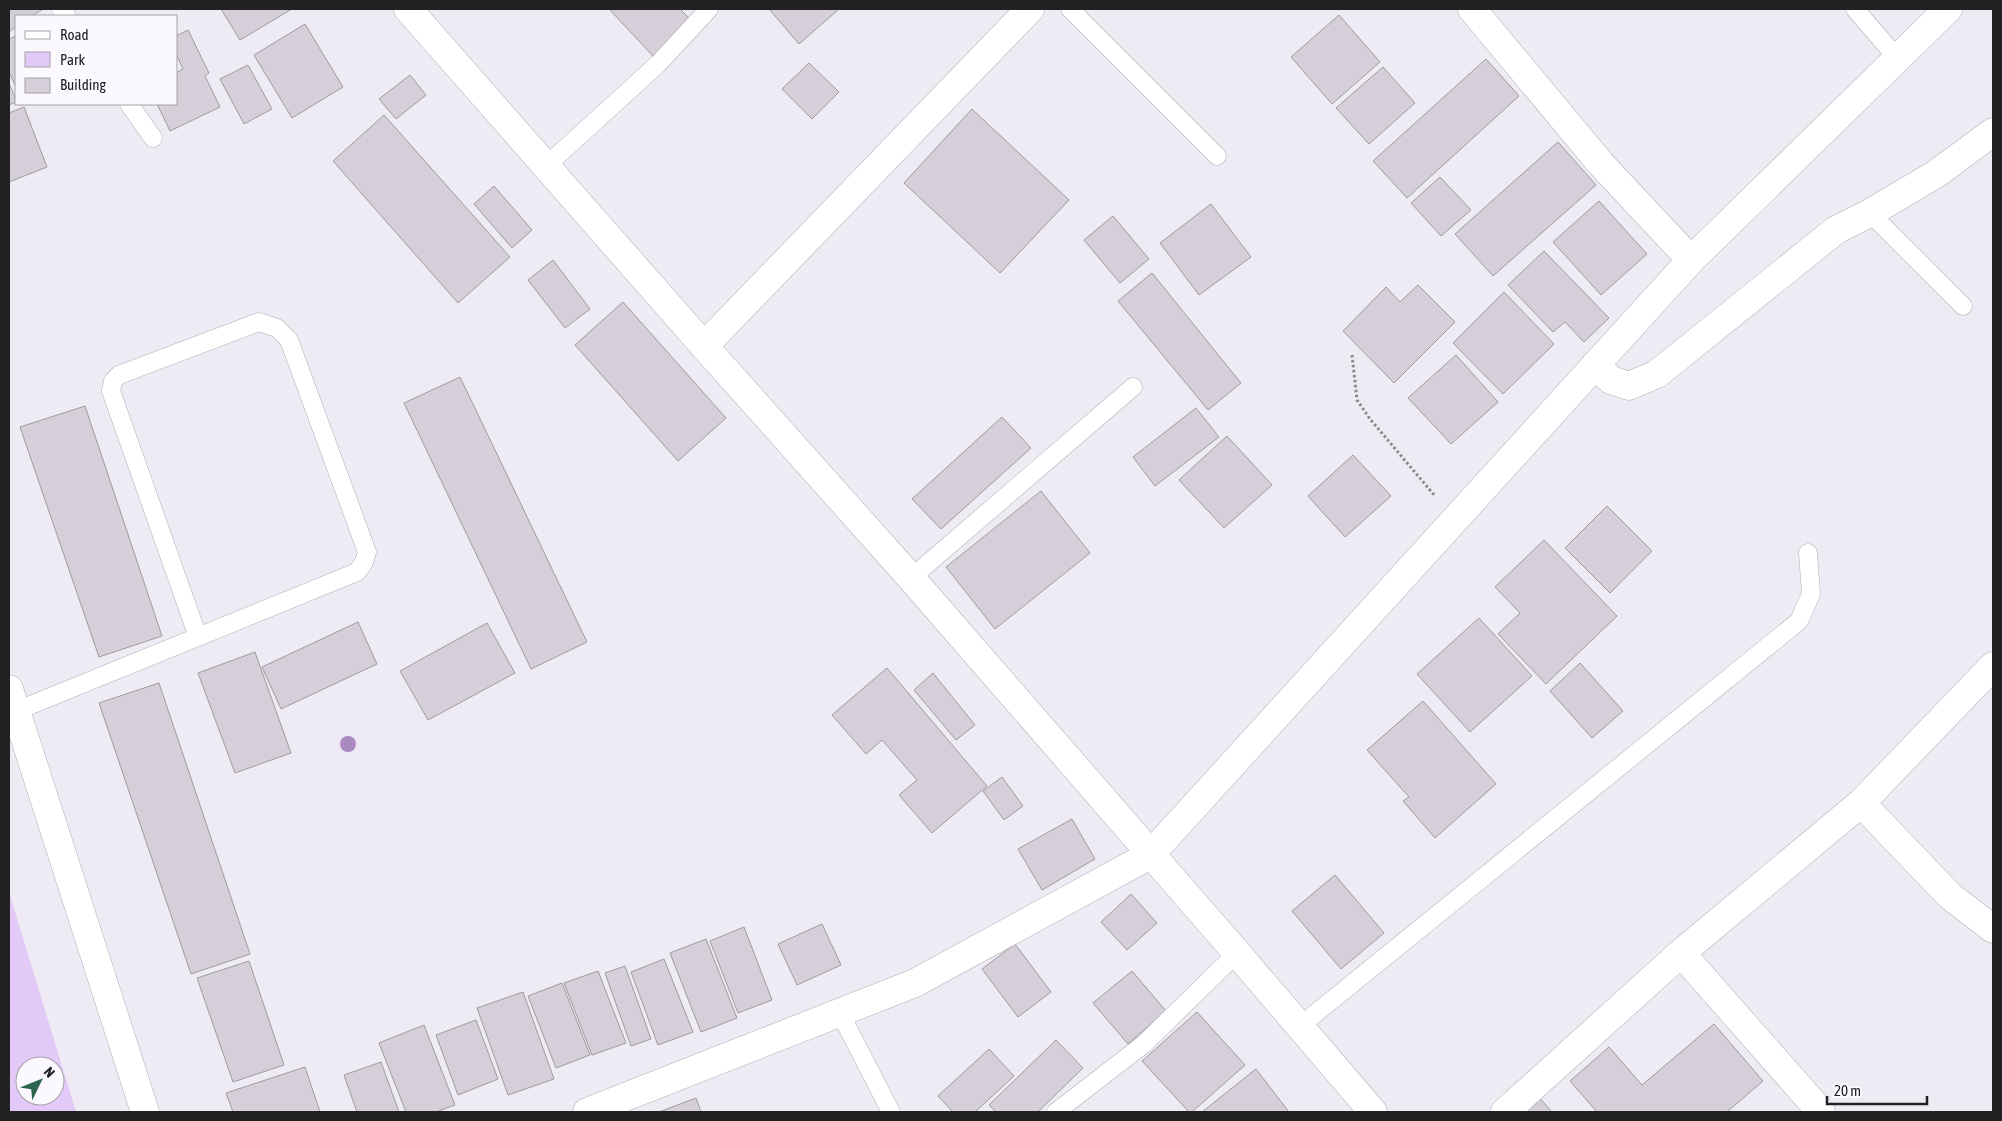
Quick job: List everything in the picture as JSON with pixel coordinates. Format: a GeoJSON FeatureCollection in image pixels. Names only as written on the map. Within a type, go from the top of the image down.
{"type":"FeatureCollection","features":[{"type":"Feature","properties":{"kind":"street"},"geometry":{"type":"LineString","coordinates":[[408,9],[911,578],[1373,1112]]}},
{"type":"Feature","properties":{"kind":"street"},"geometry":{"type":"LineString","coordinates":[[704,346],[1030,9]]}},
{"type":"Feature","properties":{"kind":"street"},"geometry":{"type":"LineString","coordinates":[[1472,9],[1601,164],[1691,260]]}},
{"type":"Feature","properties":{"kind":"street"},"geometry":{"type":"LineString","coordinates":[[586,1112],[916,983],[1150,855],[1691,260],[1948,9]]}},
{"type":"Feature","properties":{"kind":"street"},"geometry":{"type":"LineString","coordinates":[[1595,365],[1611,380],[1630,386],[1657,374],[1836,230],[1936,174],[1993,132]]}},
{"type":"Feature","properties":{"kind":"street"},"geometry":{"type":"LineString","coordinates":[[1505,1112],[1681,953],[1861,803],[1993,666]]}},
{"type":"Feature","properties":{"kind":"street"},"geometry":{"type":"LineString","coordinates":[[12,700],[145,1112]]}},
{"type":"Feature","properties":{"kind":"street"},"geometry":{"type":"LineString","coordinates":[[1861,803],[1950,896],[1993,929]]}},
{"type":"Feature","properties":{"kind":"street"},"geometry":{"type":"LineString","coordinates":[[1681,953],[1821,1112]]}},
{"type":"Feature","properties":{"kind":"lane"},"geometry":{"type":"LineString","coordinates":[[546,166],[658,64],[709,9]]}},
{"type":"Feature","properties":{"kind":"lane"},"geometry":{"type":"LineString","coordinates":[[1070,9],[1217,156]]}},
{"type":"Feature","properties":{"kind":"lane"},"geometry":{"type":"LineString","coordinates":[[1855,9],[1897,58]]}},
{"type":"Feature","properties":{"kind":"lane"},"geometry":{"type":"LineString","coordinates":[[130,105],[153,138]]}},
{"type":"Feature","properties":{"kind":"lane"},"geometry":{"type":"LineString","coordinates":[[1870,212],[1963,306]]}},
{"type":"Feature","properties":{"kind":"lane"},"geometry":{"type":"LineString","coordinates":[[12,700],[198,637],[357,572],[364,562],[366,552],[289,340],[277,328],[259,322],[120,375],[113,381],[111,391],[198,637]]}},
{"type":"Feature","properties":{"kind":"lane"},"geometry":{"type":"LineString","coordinates":[[911,578],[1134,387]]}},
{"type":"Feature","properties":{"kind":"lane"},"geometry":{"type":"LineString","coordinates":[[1300,1026],[1799,620],[1811,594],[1808,553]]}},
{"type":"Feature","properties":{"kind":"lane"},"geometry":{"type":"LineString","coordinates":[[1056,1112],[1144,1044],[1237,953]]}},
{"type":"Feature","properties":{"kind":"lane"},"geometry":{"type":"LineString","coordinates":[[840,1013],[891,1112]]}},
{"type":"Feature","properties":{"kind":"path"},"geometry":{"type":"LineString","coordinates":[[1352,355],[1357,400],[1370,419],[1454,520]]}},
{"type":"Feature","properties":{"kind":"green space"},"geometry":{"type":"Polygon","coordinates":[[[9,892],[59,1056],[15,1056],[15,1106],[65,1106],[65,1076],[76,1112],[9,1112],[9,892]]]}},
{"type":"Feature","properties":{"kind":"building"},"geometry":{"type":"Polygon","coordinates":[[[9,9],[43,9],[34,15],[15,15],[15,28],[9,32],[9,9]]]}},
{"type":"Feature","properties":{"kind":"building"},"geometry":{"type":"Polygon","coordinates":[[[221,9],[292,9],[240,40],[221,9]]]}},
{"type":"Feature","properties":{"kind":"building"},"geometry":{"type":"Polygon","coordinates":[[[609,9],[680,9],[692,21],[654,57],[609,9]]]}},
{"type":"Feature","properties":{"kind":"building"},"geometry":{"type":"Polygon","coordinates":[[[769,9],[839,9],[799,44],[769,9]]]}},
{"type":"Feature","properties":{"kind":"building"},"geometry":{"type":"Polygon","coordinates":[[[1339,15],[1380,62],[1332,104],[1291,57],[1339,15]]]}},
{"type":"Feature","properties":{"kind":"building"},"geometry":{"type":"Polygon","coordinates":[[[305,24],[343,87],[292,118],[254,55],[305,24]]]}},
{"type":"Feature","properties":{"kind":"building"},"geometry":{"type":"Polygon","coordinates":[[[188,30],[209,73],[205,76],[220,107],[170,131],[157,105],[178,105],[178,72],[183,69],[178,58],[178,35],[188,30]]]}},
{"type":"Feature","properties":{"kind":"building"},"geometry":{"type":"Polygon","coordinates":[[[15,36],[15,85],[9,72],[9,39],[15,36]]]}},
{"type":"Feature","properties":{"kind":"building"},"geometry":{"type":"Polygon","coordinates":[[[1486,59],[1519,96],[1407,198],[1373,161],[1486,59]]]}},
{"type":"Feature","properties":{"kind":"building"},"geometry":{"type":"Polygon","coordinates":[[[809,63],[839,92],[812,119],[782,89],[809,63]]]}},
{"type":"Feature","properties":{"kind":"building"},"geometry":{"type":"Polygon","coordinates":[[[248,65],[272,109],[244,124],[220,79],[248,65]]]}},
{"type":"Feature","properties":{"kind":"building"},"geometry":{"type":"Polygon","coordinates":[[[1383,67],[1415,103],[1369,144],[1336,108],[1383,67]]]}},
{"type":"Feature","properties":{"kind":"building"},"geometry":{"type":"Polygon","coordinates":[[[410,75],[426,95],[396,119],[379,99],[410,75]]]}},
{"type":"Feature","properties":{"kind":"building"},"geometry":{"type":"Polygon","coordinates":[[[9,83],[15,102],[9,105],[9,83]]]}},
{"type":"Feature","properties":{"kind":"building"},"geometry":{"type":"Polygon","coordinates":[[[24,107],[47,167],[9,182],[9,113],[24,107]]]}},
{"type":"Feature","properties":{"kind":"building"},"geometry":{"type":"Polygon","coordinates":[[[972,109],[1069,200],[1000,273],[904,183],[972,109]]]}},
{"type":"Feature","properties":{"kind":"building"},"geometry":{"type":"Polygon","coordinates":[[[384,115],[510,257],[458,303],[333,161],[384,115]]]}},
{"type":"Feature","properties":{"kind":"building"},"geometry":{"type":"Polygon","coordinates":[[[1558,142],[1596,185],[1493,276],[1455,234],[1558,142]]]}},
{"type":"Feature","properties":{"kind":"building"},"geometry":{"type":"Polygon","coordinates":[[[1440,177],[1471,210],[1441,236],[1411,203],[1440,177]]]}},
{"type":"Feature","properties":{"kind":"building"},"geometry":{"type":"Polygon","coordinates":[[[494,186],[532,230],[512,248],[474,204],[494,186]]]}},
{"type":"Feature","properties":{"kind":"building"},"geometry":{"type":"Polygon","coordinates":[[[1599,201],[1647,254],[1601,295],[1553,242],[1599,201]]]}},
{"type":"Feature","properties":{"kind":"building"},"geometry":{"type":"Polygon","coordinates":[[[1211,204],[1251,257],[1199,295],[1160,243],[1211,204]]]}},
{"type":"Feature","properties":{"kind":"building"},"geometry":{"type":"Polygon","coordinates":[[[1113,216],[1149,259],[1120,283],[1084,240],[1113,216]]]}},
{"type":"Feature","properties":{"kind":"building"},"geometry":{"type":"Polygon","coordinates":[[[1544,251],[1609,318],[1584,342],[1565,322],[1553,332],[1508,285],[1544,251]]]}},
{"type":"Feature","properties":{"kind":"building"},"geometry":{"type":"Polygon","coordinates":[[[553,260],[590,309],[565,328],[528,280],[553,260]]]}},
{"type":"Feature","properties":{"kind":"building"},"geometry":{"type":"Polygon","coordinates":[[[1152,273],[1241,383],[1208,410],[1118,301],[1152,273]]]}},
{"type":"Feature","properties":{"kind":"building"},"geometry":{"type":"Polygon","coordinates":[[[1418,285],[1455,322],[1394,383],[1343,331],[1386,287],[1400,302],[1418,285]]]}},
{"type":"Feature","properties":{"kind":"building"},"geometry":{"type":"Polygon","coordinates":[[[1504,292],[1554,344],[1503,394],[1453,343],[1504,292]]]}},
{"type":"Feature","properties":{"kind":"building"},"geometry":{"type":"Polygon","coordinates":[[[623,302],[726,418],[678,461],[575,345],[623,302]]]}},
{"type":"Feature","properties":{"kind":"building"},"geometry":{"type":"Polygon","coordinates":[[[1456,355],[1498,402],[1451,444],[1408,398],[1456,355]]]}},
{"type":"Feature","properties":{"kind":"building"},"geometry":{"type":"Polygon","coordinates":[[[460,377],[587,642],[531,669],[404,403],[460,377]]]}},
{"type":"Feature","properties":{"kind":"building"},"geometry":{"type":"Polygon","coordinates":[[[85,406],[162,636],[99,657],[20,427],[85,406]]]}},
{"type":"Feature","properties":{"kind":"building"},"geometry":{"type":"Polygon","coordinates":[[[1196,408],[1219,437],[1155,486],[1133,457],[1196,408]]]}},
{"type":"Feature","properties":{"kind":"building"},"geometry":{"type":"Polygon","coordinates":[[[1002,417],[1031,448],[941,529],[912,499],[1002,417]]]}},
{"type":"Feature","properties":{"kind":"building"},"geometry":{"type":"Polygon","coordinates":[[[1227,436],[1272,485],[1224,528],[1179,480],[1227,436]]]}},
{"type":"Feature","properties":{"kind":"building"},"geometry":{"type":"Polygon","coordinates":[[[1353,455],[1391,496],[1345,537],[1308,496],[1353,455]]]}},
{"type":"Feature","properties":{"kind":"building"},"geometry":{"type":"Polygon","coordinates":[[[1041,491],[1090,553],[995,629],[946,567],[1041,491]]]}},
{"type":"Feature","properties":{"kind":"building"},"geometry":{"type":"Polygon","coordinates":[[[1607,506],[1652,551],[1610,593],[1565,548],[1607,506]]]}},
{"type":"Feature","properties":{"kind":"building"},"geometry":{"type":"Polygon","coordinates":[[[1544,540],[1617,616],[1546,684],[1498,634],[1520,613],[1495,587],[1544,540]]]}},
{"type":"Feature","properties":{"kind":"building"},"geometry":{"type":"Polygon","coordinates":[[[1479,618],[1532,676],[1470,732],[1417,674],[1479,618]]]}},
{"type":"Feature","properties":{"kind":"building"},"geometry":{"type":"Polygon","coordinates":[[[358,622],[377,664],[281,709],[262,667],[358,622]]]}},
{"type":"Feature","properties":{"kind":"building"},"geometry":{"type":"Polygon","coordinates":[[[487,623],[515,673],[428,720],[400,671],[487,623]]]}},
{"type":"Feature","properties":{"kind":"building"},"geometry":{"type":"Polygon","coordinates":[[[255,652],[291,753],[235,773],[198,673],[255,652]]]}},
{"type":"Feature","properties":{"kind":"building"},"geometry":{"type":"Polygon","coordinates":[[[1580,663],[1623,711],[1592,738],[1550,691],[1580,663]]]}},
{"type":"Feature","properties":{"kind":"building"},"geometry":{"type":"Polygon","coordinates":[[[887,668],[987,786],[932,833],[899,795],[917,780],[882,740],[866,754],[832,715],[887,668]]]}},
{"type":"Feature","properties":{"kind":"building"},"geometry":{"type":"Polygon","coordinates":[[[933,673],[975,725],[956,740],[914,690],[933,673]]]}},
{"type":"Feature","properties":{"kind":"building"},"geometry":{"type":"Polygon","coordinates":[[[159,683],[250,954],[191,974],[99,703],[159,683]]]}},
{"type":"Feature","properties":{"kind":"building"},"geometry":{"type":"Polygon","coordinates":[[[1423,701],[1496,784],[1435,838],[1403,801],[1409,797],[1367,750],[1423,701]]]}},
{"type":"Feature","properties":{"kind":"building"},"geometry":{"type":"Polygon","coordinates":[[[1002,777],[1023,806],[1004,820],[983,791],[1002,777]]]}},
{"type":"Feature","properties":{"kind":"building"},"geometry":{"type":"Polygon","coordinates":[[[1072,819],[1095,859],[1042,890],[1018,849],[1072,819]]]}},
{"type":"Feature","properties":{"kind":"building"},"geometry":{"type":"Polygon","coordinates":[[[1335,875],[1384,933],[1341,969],[1292,911],[1335,875]]]}},
{"type":"Feature","properties":{"kind":"building"},"geometry":{"type":"Polygon","coordinates":[[[1131,894],[1157,923],[1127,950],[1101,922],[1131,894]]]}},
{"type":"Feature","properties":{"kind":"building"},"geometry":{"type":"Polygon","coordinates":[[[822,924],[841,965],[797,985],[778,944],[822,924]]]}},
{"type":"Feature","properties":{"kind":"building"},"geometry":{"type":"Polygon","coordinates":[[[744,927],[772,1000],[738,1013],[710,941],[744,927]]]}},
{"type":"Feature","properties":{"kind":"building"},"geometry":{"type":"Polygon","coordinates":[[[706,939],[737,1018],[701,1032],[670,953],[706,939]]]}},
{"type":"Feature","properties":{"kind":"building"},"geometry":{"type":"Polygon","coordinates":[[[1015,944],[1051,992],[1018,1017],[982,969],[1015,944]]]}},
{"type":"Feature","properties":{"kind":"building"},"geometry":{"type":"Polygon","coordinates":[[[664,959],[693,1032],[658,1045],[631,972],[664,959]]]}},
{"type":"Feature","properties":{"kind":"building"},"geometry":{"type":"Polygon","coordinates":[[[249,961],[284,1065],[233,1082],[197,978],[249,961]]]}},
{"type":"Feature","properties":{"kind":"building"},"geometry":{"type":"Polygon","coordinates":[[[625,966],[651,1039],[631,1046],[605,973],[625,966]]]}},
{"type":"Feature","properties":{"kind":"building"},"geometry":{"type":"Polygon","coordinates":[[[598,971],[626,1043],[592,1055],[564,983],[598,971]]]}},
{"type":"Feature","properties":{"kind":"building"},"geometry":{"type":"Polygon","coordinates":[[[1132,971],[1166,1011],[1128,1044],[1093,1003],[1132,971]]]}},
{"type":"Feature","properties":{"kind":"building"},"geometry":{"type":"Polygon","coordinates":[[[562,983],[590,1055],[556,1068],[528,996],[562,983]]]}},
{"type":"Feature","properties":{"kind":"building"},"geometry":{"type":"Polygon","coordinates":[[[523,992],[554,1079],[508,1095],[477,1008],[523,992]]]}},
{"type":"Feature","properties":{"kind":"building"},"geometry":{"type":"Polygon","coordinates":[[[1197,1012],[1245,1065],[1192,1112],[1189,1112],[1142,1061],[1197,1012]]]}},
{"type":"Feature","properties":{"kind":"building"},"geometry":{"type":"Polygon","coordinates":[[[476,1020],[498,1079],[458,1095],[436,1035],[476,1020]]]}},
{"type":"Feature","properties":{"kind":"building"},"geometry":{"type":"Polygon","coordinates":[[[1714,1024],[1763,1081],[1727,1112],[1597,1112],[1570,1081],[1609,1047],[1642,1085],[1714,1024]]]}},
{"type":"Feature","properties":{"kind":"building"},"geometry":{"type":"Polygon","coordinates":[[[424,1025],[455,1105],[436,1112],[406,1112],[379,1043],[424,1025]]]}},
{"type":"Feature","properties":{"kind":"building"},"geometry":{"type":"Polygon","coordinates":[[[1056,1040],[1083,1068],[1038,1112],[996,1112],[989,1105],[1056,1040]]]}},
{"type":"Feature","properties":{"kind":"building"},"geometry":{"type":"Polygon","coordinates":[[[989,1049],[1014,1076],[975,1112],[953,1112],[938,1096],[989,1049]]]}},
{"type":"Feature","properties":{"kind":"building"},"geometry":{"type":"Polygon","coordinates":[[[381,1062],[399,1112],[357,1112],[344,1075],[381,1062]]]}},
{"type":"Feature","properties":{"kind":"building"},"geometry":{"type":"Polygon","coordinates":[[[305,1067],[320,1112],[233,1112],[226,1093],[305,1067]]]}},
{"type":"Feature","properties":{"kind":"building"},"geometry":{"type":"Polygon","coordinates":[[[1256,1069],[1289,1112],[1202,1112],[1256,1069]]]}},
{"type":"Feature","properties":{"kind":"building"},"geometry":{"type":"Polygon","coordinates":[[[1537,1095],[1552,1112],[1519,1112],[1537,1095]]]}},
{"type":"Feature","properties":{"kind":"building"},"geometry":{"type":"Polygon","coordinates":[[[696,1098],[701,1112],[659,1112],[696,1098]]]}}]}
